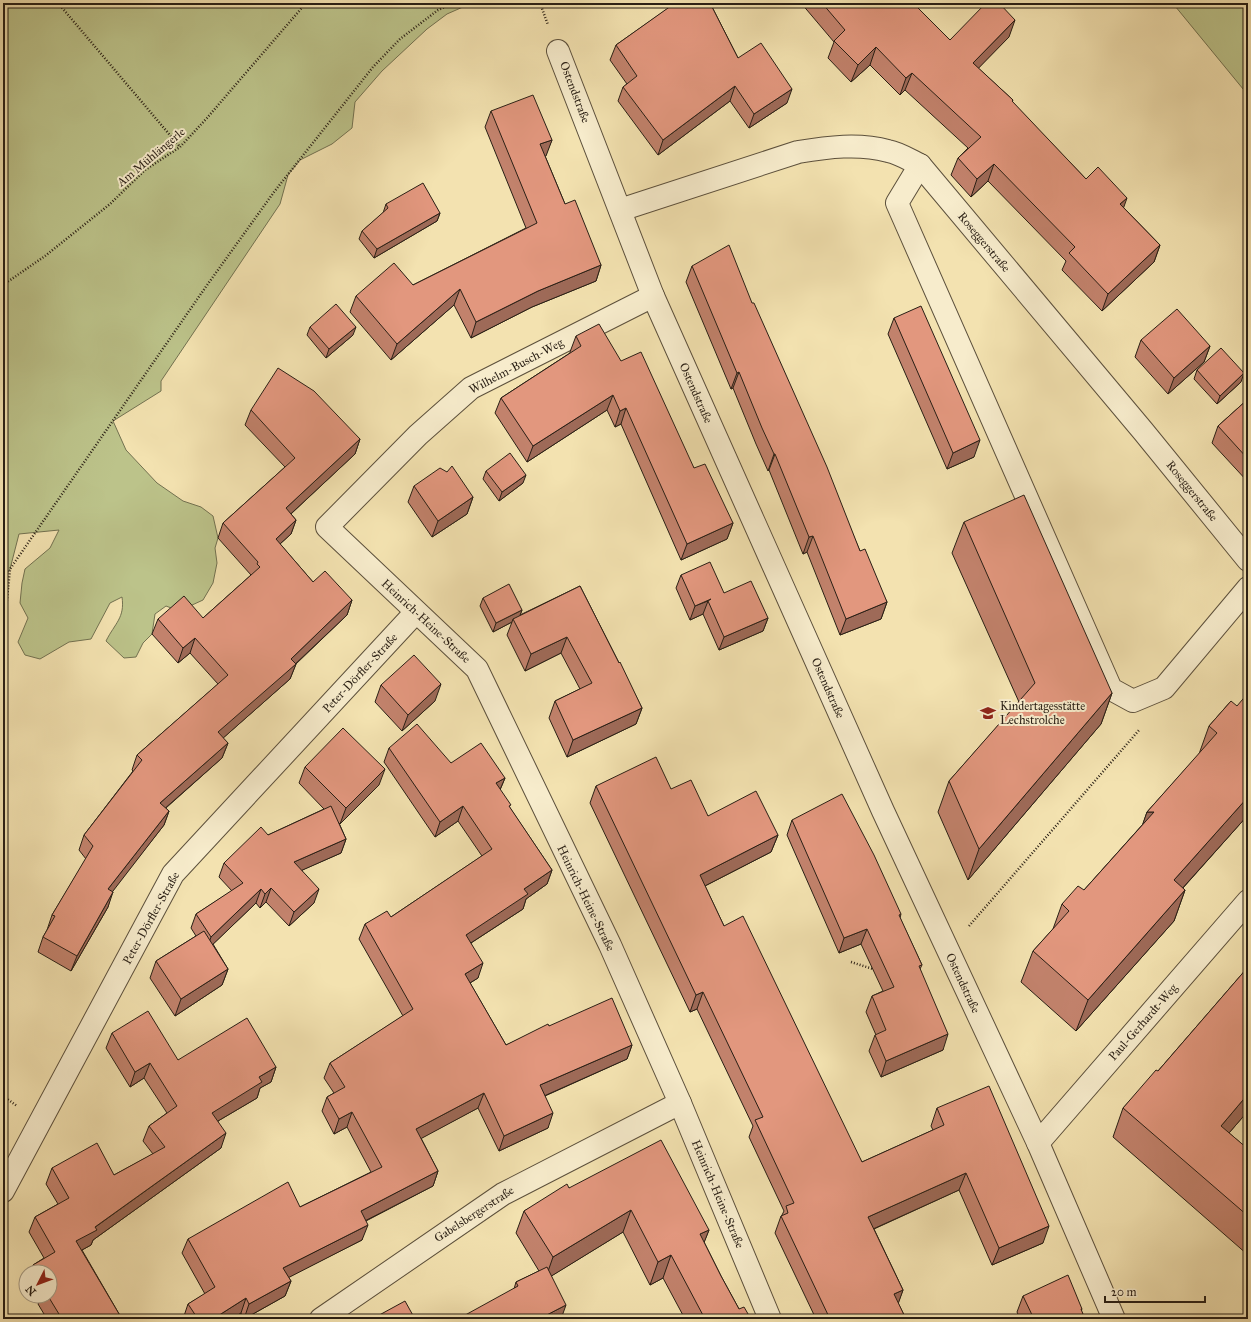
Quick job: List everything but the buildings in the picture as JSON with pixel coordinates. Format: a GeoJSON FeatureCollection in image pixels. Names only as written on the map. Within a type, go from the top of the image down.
{"type":"FeatureCollection","features":[{"type":"Feature","properties":{"kind":"street","name":"Ostendstraße"},"geometry":{"type":"LineString","coordinates":[[558,51],[653,296],[861,763],[947,951],[1038,1143],[1114,1319]]}},
{"type":"Feature","properties":{"kind":"street","name":"Roseggerstraße"},"geometry":{"type":"LineString","coordinates":[[620,210],[798,152],[828,147],[856,146],[889,151],[920,165],[1143,431],[1248,560]]}},
{"type":"Feature","properties":{"kind":"street"},"geometry":{"type":"LineString","coordinates":[[920,165],[897,203],[1111,689],[1133,701],[1164,688],[1248,588]]}},
{"type":"Feature","properties":{"kind":"street","name":"Wilhelm-Busch-Weg"},"geometry":{"type":"LineString","coordinates":[[327,527],[418,435],[470,388],[653,296]]}},
{"type":"Feature","properties":{"kind":"street","name":"Heinrich-Heine-Straße"},"geometry":{"type":"LineString","coordinates":[[327,527],[477,669],[610,945],[680,1103],[770,1319]]}},
{"type":"Feature","properties":{"kind":"street","name":"Peter-Dörfler-Straße"},"geometry":{"type":"LineString","coordinates":[[3,1191],[173,874],[416,612]]}},
{"type":"Feature","properties":{"kind":"street","name":"Paul-Gerhardt-Weg"},"geometry":{"type":"LineString","coordinates":[[1038,1143],[1248,901]]}},
{"type":"Feature","properties":{"kind":"street","name":"Gabelsbergerstraße"},"geometry":{"type":"LineString","coordinates":[[321,1319],[503,1194],[680,1103]]}},
{"type":"Feature","properties":{"kind":"path"},"geometry":{"type":"LineString","coordinates":[[58,3],[180,147]]}},
{"type":"Feature","properties":{"kind":"path","name":"Am Mühlängerle"},"geometry":{"type":"LineString","coordinates":[[3,285],[46,256],[110,204],[145,170],[180,147],[207,118],[306,3]]}},
{"type":"Feature","properties":{"kind":"path"},"geometry":{"type":"LineString","coordinates":[[3,640],[10,569],[204,288],[274,192],[378,62],[406,35],[438,10],[454,3]]}},
{"type":"Feature","properties":{"kind":"path"},"geometry":{"type":"LineString","coordinates":[[3,608],[7,600]]}},
{"type":"Feature","properties":{"kind":"path"},"geometry":{"type":"LineString","coordinates":[[947,951],[1142,726]]}},
{"type":"Feature","properties":{"kind":"path"},"geometry":{"type":"LineString","coordinates":[[851,962],[878,971]]}},
{"type":"Feature","properties":{"kind":"green space"},"geometry":{"type":"Polygon","coordinates":[[[3,3],[472,3],[447,14],[427,29],[382,71],[355,102],[352,128],[332,144],[300,160],[288,175],[280,204],[161,381],[161,391],[113,421],[126,450],[157,483],[183,501],[201,507],[213,516],[218,538],[215,548],[217,563],[213,583],[203,600],[179,611],[166,606],[155,614],[152,634],[143,643],[136,657],[124,658],[106,641],[121,615],[123,604],[122,597],[110,603],[91,639],[69,642],[40,659],[25,655],[18,642],[28,618],[20,603],[25,569],[50,548],[59,530],[19,534],[10,569],[3,580],[3,3]]]}},
{"type":"Feature","properties":{"kind":"green space"},"geometry":{"type":"Polygon","coordinates":[[[1173,3],[1248,3],[1248,95],[1175,6],[1173,3]]]}},
{"type":"Feature","properties":{"kind":"place","name":"Kindertagesstätte Lechstrolche"},"geometry":{"type":"Point","coordinates":[988,713]}}]}
